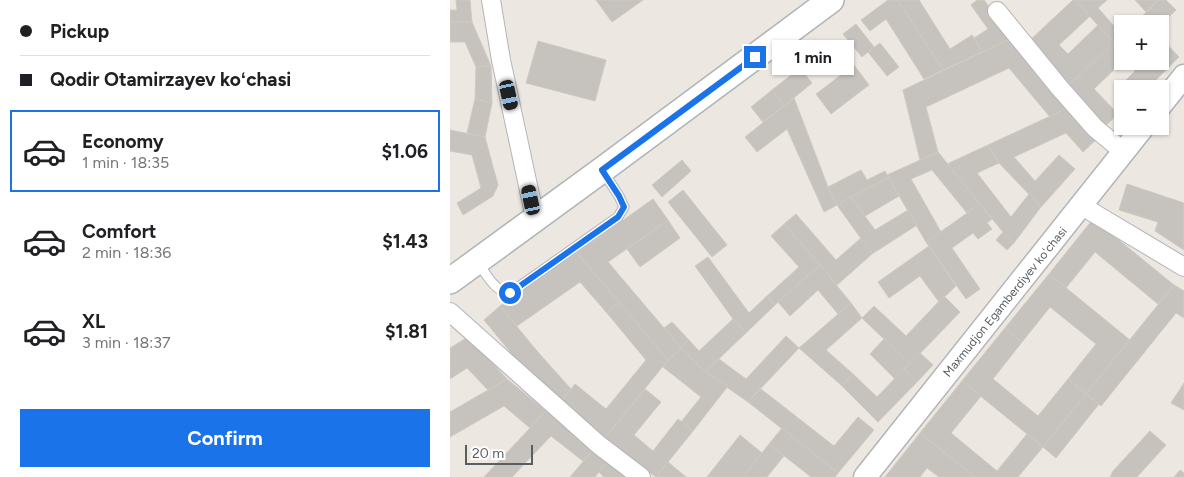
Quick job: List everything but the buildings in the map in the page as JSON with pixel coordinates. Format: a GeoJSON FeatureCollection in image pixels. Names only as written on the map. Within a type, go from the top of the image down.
{"type":"FeatureCollection","features":[{"type":"Feature","properties":{"kind":"main road"},"geometry":{"type":"LineString","coordinates":[[450,281],[831,0]]}},
{"type":"Feature","properties":{"kind":"street"},"geometry":{"type":"LineString","coordinates":[[491,0],[501,60],[534,218]]}},
{"type":"Feature","properties":{"kind":"street"},"geometry":{"type":"LineString","coordinates":[[997,11],[1095,128],[1124,152]]}},
{"type":"Feature","properties":{"kind":"street"},"geometry":{"type":"LineString","coordinates":[[1169,95],[1184,76]]}},
{"type":"Feature","properties":{"kind":"street","name":"Maxmudjon Egamberdiyev koʻchasi"},"geometry":{"type":"LineString","coordinates":[[865,477],[1137,135]]}},
{"type":"Feature","properties":{"kind":"street"},"geometry":{"type":"LineString","coordinates":[[1082,206],[1184,266]]}},
{"type":"Feature","properties":{"kind":"street"},"geometry":{"type":"LineString","coordinates":[[450,312],[599,445],[641,477]]}},
{"type":"Feature","properties":{"kind":"lane"},"geometry":{"type":"LineString","coordinates":[[476,261],[499,290],[510,293],[618,217],[624,207],[602,170]]}},
{"type":"Feature","properties":{"kind":"route"},"geometry":{"type":"LineString","coordinates":[[510,293],[618,217],[624,207],[602,170],[755,57]]}}]}
